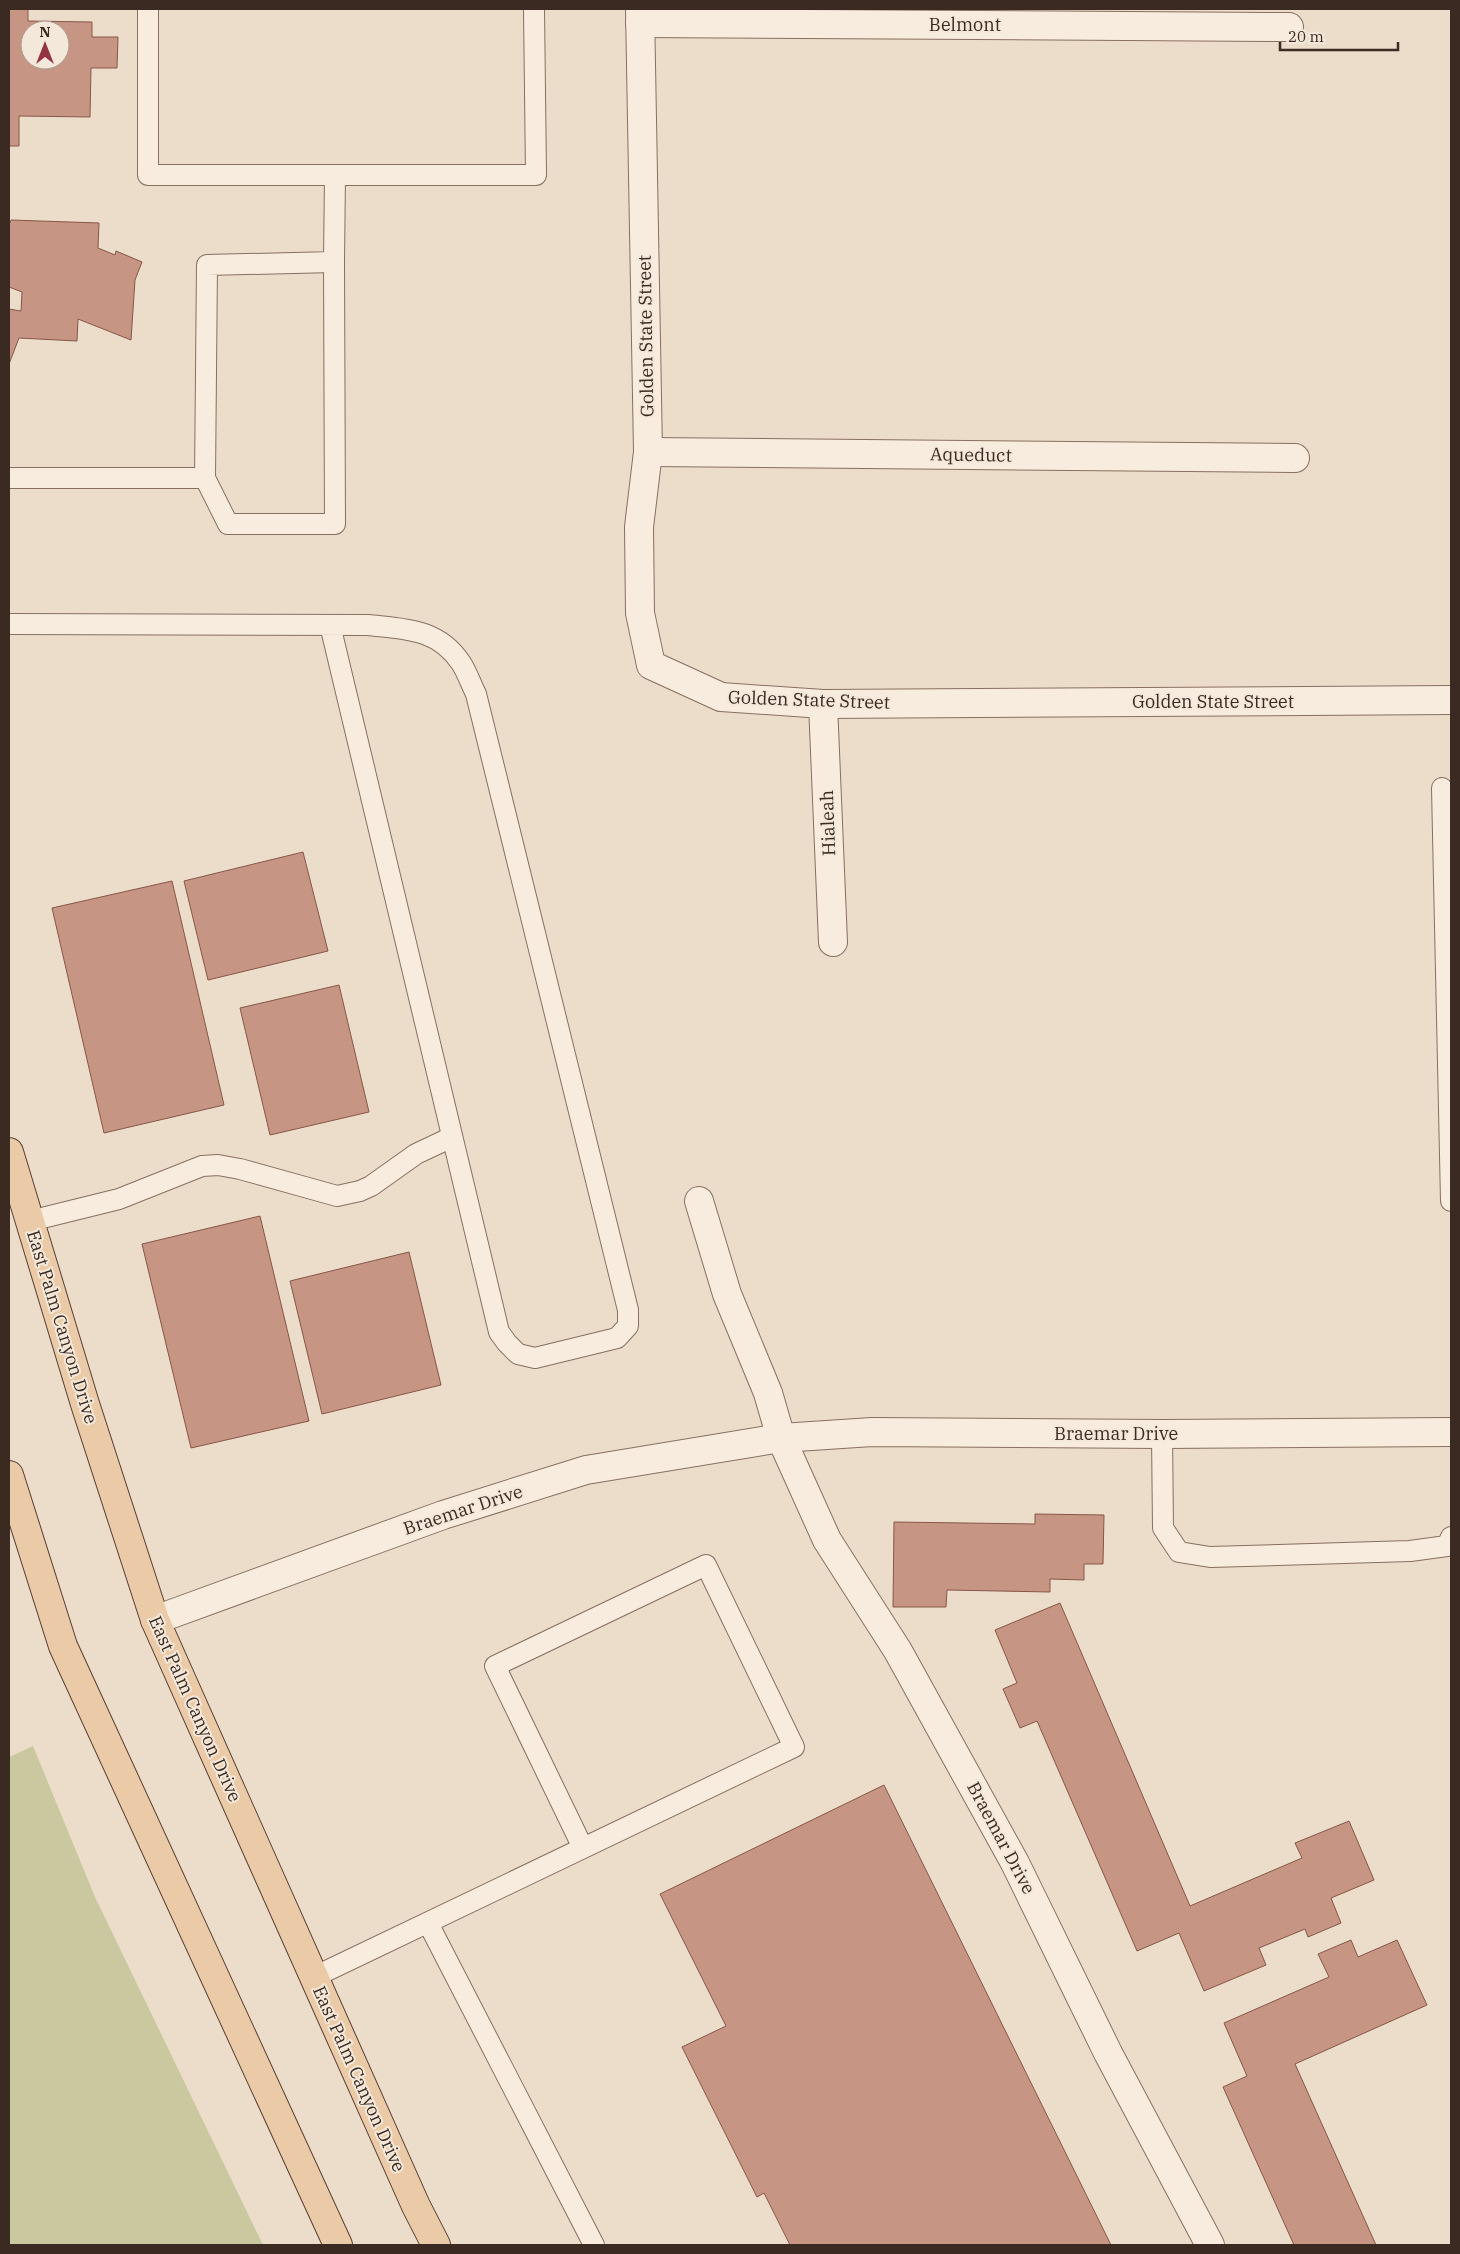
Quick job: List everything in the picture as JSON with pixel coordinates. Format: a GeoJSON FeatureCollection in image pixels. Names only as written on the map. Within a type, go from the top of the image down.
{"type":"FeatureCollection","features":[{"type":"Feature","properties":{"kind":"main road","name":"East Palm Canyon Drive"},"geometry":{"type":"LineString","coordinates":[[9,1152],[85,1404],[155,1620],[416,2206],[436,2245]]}},
{"type":"Feature","properties":{"kind":"main road"},"geometry":{"type":"LineString","coordinates":[[9,1475],[63,1646],[338,2245]]}},
{"type":"Feature","properties":{"kind":"street","name":"Belmont"},"geometry":{"type":"LineString","coordinates":[[640,16],[1289,27]]}},
{"type":"Feature","properties":{"kind":"street","name":"Golden State Street"},"geometry":{"type":"LineString","coordinates":[[640,16],[648,452],[639,527],[640,613],[651,665],[721,697],[823,704],[1451,700]]}},
{"type":"Feature","properties":{"kind":"street","name":"Aqueduct"},"geometry":{"type":"LineString","coordinates":[[648,452],[1295,458]]}},
{"type":"Feature","properties":{"kind":"street","name":"Hialeah"},"geometry":{"type":"LineString","coordinates":[[823,704],[833,942]]}},
{"type":"Feature","properties":{"kind":"street","name":"Braemar Drive"},"geometry":{"type":"LineString","coordinates":[[699,1201],[727,1294],[768,1393],[781,1438],[827,1540],[898,1650],[1015,1863],[1108,2053],[1210,2245]]}},
{"type":"Feature","properties":{"kind":"street","name":"Braemar Drive"},"geometry":{"type":"LineString","coordinates":[[155,1620],[444,1515],[586,1470],[781,1438],[872,1432],[1162,1434],[1451,1432]]}},
{"type":"Feature","properties":{"kind":"lane"},"geometry":{"type":"LineString","coordinates":[[148,9],[148,175],[536,175],[534,9]]}},
{"type":"Feature","properties":{"kind":"lane"},"geometry":{"type":"LineString","coordinates":[[334,262],[207,265],[205,478],[228,524],[335,524],[335,175]]}},
{"type":"Feature","properties":{"kind":"lane"},"geometry":{"type":"LineString","coordinates":[[9,478],[205,478]]}},
{"type":"Feature","properties":{"kind":"lane"},"geometry":{"type":"LineString","coordinates":[[9,624],[330,624],[368,624],[420,631],[436,638],[460,662],[476,694],[628,1310],[628,1326],[617,1338],[535,1358],[518,1354],[507,1344],[499,1332],[330,624]]}},
{"type":"Feature","properties":{"kind":"lane"},"geometry":{"type":"LineString","coordinates":[[1442,788],[1451,1201]]}},
{"type":"Feature","properties":{"kind":"lane"},"geometry":{"type":"LineString","coordinates":[[30,1221],[119,1199],[202,1166],[218,1165],[240,1169],[337,1196],[371,1186],[408,1158],[452,1137]]}},
{"type":"Feature","properties":{"kind":"lane"},"geometry":{"type":"LineString","coordinates":[[1162,1434],[1163,1528],[1180,1552],[1210,1557],[1410,1551],[1447,1546],[1451,1537]]}},
{"type":"Feature","properties":{"kind":"lane"},"geometry":{"type":"LineString","coordinates":[[314,1977],[794,1748],[706,1565],[495,1666],[583,1848]]}},
{"type":"Feature","properties":{"kind":"lane"},"geometry":{"type":"LineString","coordinates":[[428,1923],[594,2245]]}},
{"type":"Feature","properties":{"kind":"shaded area"},"geometry":{"type":"Polygon","coordinates":[[[33,1746],[95,1897],[263,2245],[9,2245],[9,1757],[33,1746]]]}},
{"type":"Feature","properties":{"kind":"building"},"geometry":{"type":"Polygon","coordinates":[[[9,9],[28,9],[28,20],[20,20],[20,70],[70,70],[70,22],[92,22],[92,37],[118,37],[117,68],[91,68],[90,117],[19,116],[19,146],[9,146],[9,9]]]}},
{"type":"Feature","properties":{"kind":"building"},"geometry":{"type":"Polygon","coordinates":[[[11,220],[99,223],[98,248],[115,255],[116,251],[142,262],[135,280],[131,340],[78,319],[77,341],[19,338],[9,364],[9,309],[21,311],[22,292],[9,287],[9,225],[11,220]]]}},
{"type":"Feature","properties":{"kind":"building"},"geometry":{"type":"Polygon","coordinates":[[[303,852],[328,951],[208,980],[184,881],[303,852]]]}},
{"type":"Feature","properties":{"kind":"building"},"geometry":{"type":"Polygon","coordinates":[[[172,881],[224,1105],[104,1133],[52,908],[172,881]]]}},
{"type":"Feature","properties":{"kind":"building"},"geometry":{"type":"Polygon","coordinates":[[[339,985],[369,1112],[270,1135],[240,1008],[339,985]]]}},
{"type":"Feature","properties":{"kind":"building"},"geometry":{"type":"Polygon","coordinates":[[[260,1216],[309,1421],[191,1448],[142,1244],[260,1216]]]}},
{"type":"Feature","properties":{"kind":"building"},"geometry":{"type":"Polygon","coordinates":[[[409,1252],[441,1385],[322,1414],[290,1281],[409,1252]]]}},
{"type":"Feature","properties":{"kind":"building"},"geometry":{"type":"Polygon","coordinates":[[[1035,1514],[1104,1515],[1103,1564],[1084,1564],[1084,1580],[1050,1579],[1050,1592],[947,1590],[946,1607],[893,1607],[894,1522],[1035,1524],[1035,1514]]]}},
{"type":"Feature","properties":{"kind":"building"},"geometry":{"type":"Polygon","coordinates":[[[1060,1603],[1190,1906],[1302,1858],[1295,1843],[1349,1821],[1374,1880],[1331,1898],[1341,1923],[1308,1937],[1305,1929],[1259,1948],[1266,1965],[1204,1991],[1179,1933],[1137,1951],[1037,1721],[1020,1728],[1003,1689],[1017,1683],[995,1630],[1060,1603]]]}},
{"type":"Feature","properties":{"kind":"building"},"geometry":{"type":"Polygon","coordinates":[[[884,1785],[1111,2245],[790,2245],[764,2193],[757,2197],[682,2047],[726,2026],[660,1894],[884,1785]]]}},
{"type":"Feature","properties":{"kind":"building"},"geometry":{"type":"Polygon","coordinates":[[[1351,1940],[1358,1957],[1397,1940],[1427,2005],[1295,2064],[1376,2245],[1294,2245],[1223,2087],[1247,2076],[1224,2023],[1329,1977],[1318,1954],[1351,1940]]]}}]}
